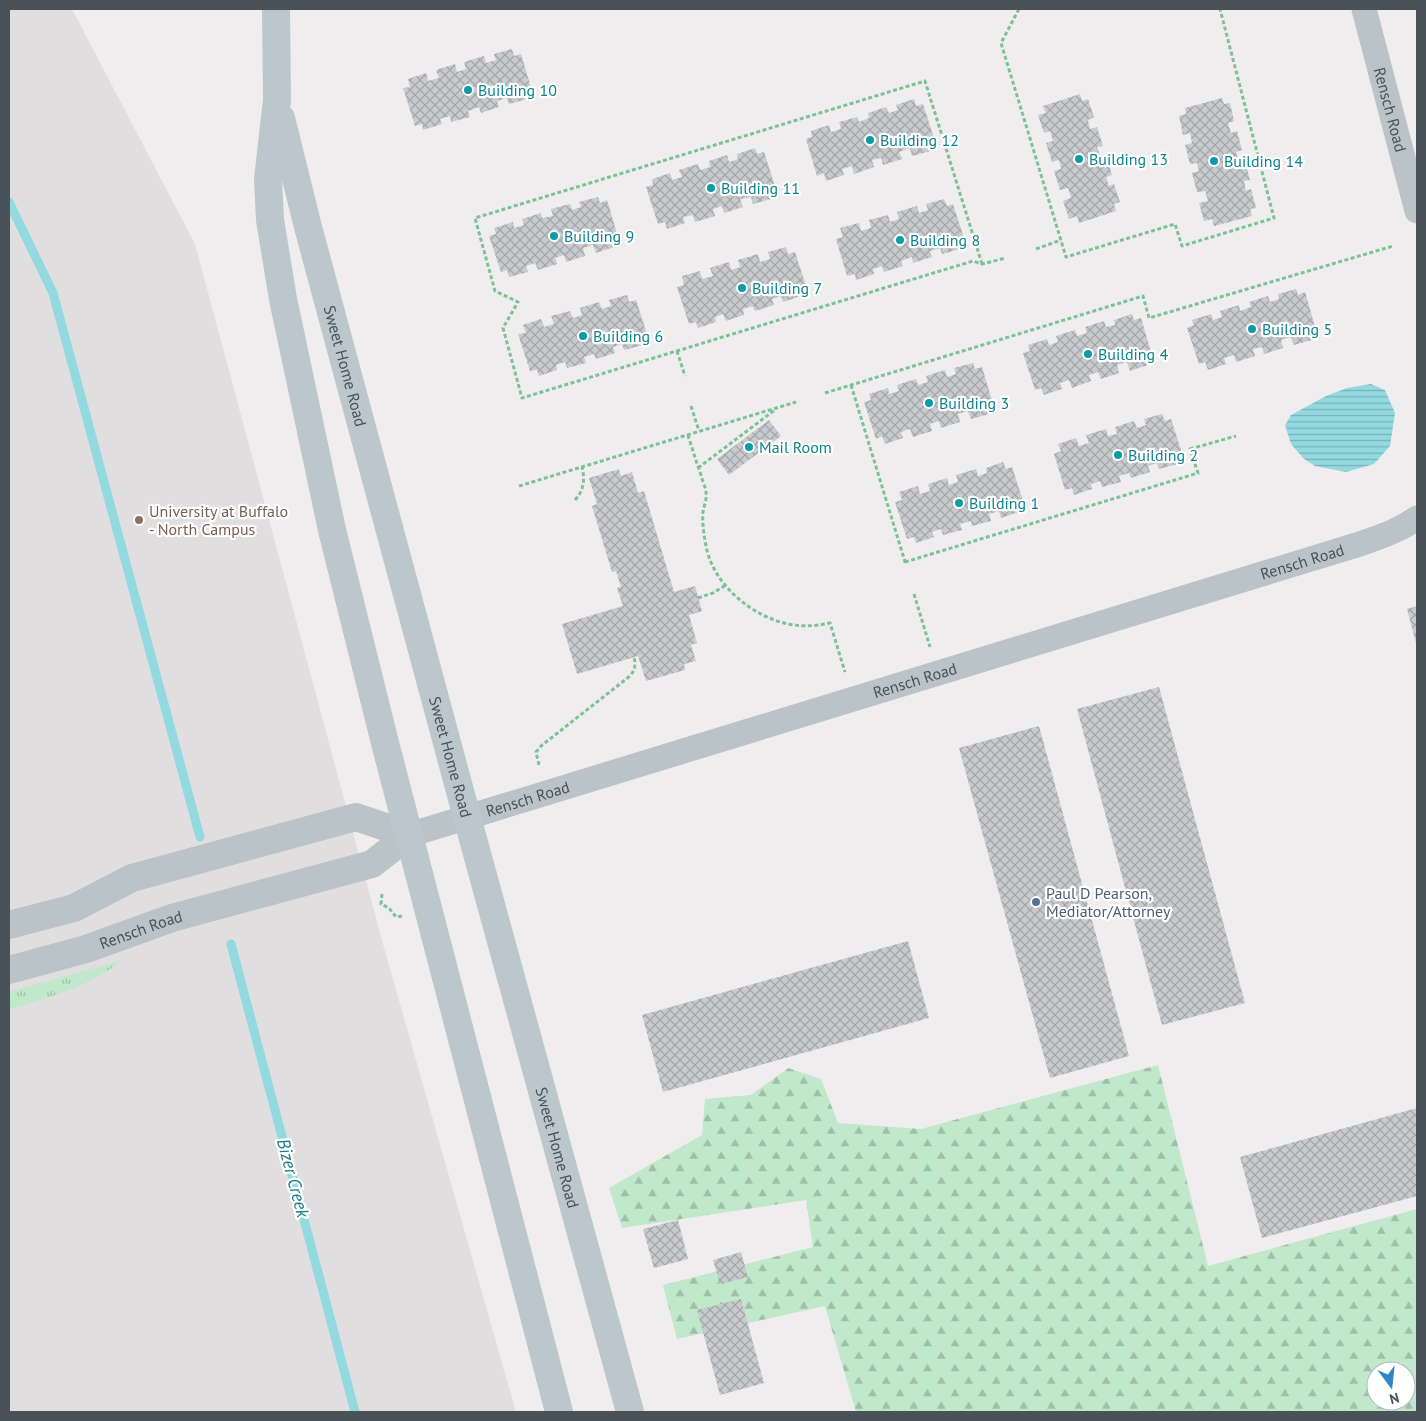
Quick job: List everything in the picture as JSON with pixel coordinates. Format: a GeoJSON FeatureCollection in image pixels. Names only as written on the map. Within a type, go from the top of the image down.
{"type":"FeatureCollection","features":[{"type":"Feature","properties":{"kind":"main road","name":"Sweet Home Road"},"geometry":{"type":"LineString","coordinates":[[276,9],[277,100],[268,179],[270,220],[283,299],[332,530],[559,1412]]}},
{"type":"Feature","properties":{"kind":"main road","name":"Sweet Home Road"},"geometry":{"type":"LineString","coordinates":[[277,100],[308,227],[467,818],[630,1412]]}},
{"type":"Feature","properties":{"kind":"street","name":"Rensch Road"},"geometry":{"type":"LineString","coordinates":[[1364,9],[1417,211]]}},
{"type":"Feature","properties":{"kind":"street","name":"Rensch Road"},"geometry":{"type":"LineString","coordinates":[[9,970],[86,949],[172,918],[372,864],[409,835],[1363,543],[1387,535],[1406,526],[1417,518]]}},
{"type":"Feature","properties":{"kind":"street"},"geometry":{"type":"LineString","coordinates":[[9,925],[74,908],[132,878],[356,817],[409,835]]}},
{"type":"Feature","properties":{"kind":"path"},"geometry":{"type":"LineString","coordinates":[[1019,9],[1001,43],[1066,257],[1175,224],[1182,246],[1274,218],[1220,9]]}},
{"type":"Feature","properties":{"kind":"path"},"geometry":{"type":"LineString","coordinates":[[982,264],[925,81],[475,218],[495,291],[518,302],[503,328],[522,398],[973,261],[982,264],[1006,258]]}},
{"type":"Feature","properties":{"kind":"path"},"geometry":{"type":"LineString","coordinates":[[1036,249],[1061,240]]}},
{"type":"Feature","properties":{"kind":"path"},"geometry":{"type":"LineString","coordinates":[[825,393],[1143,296],[1149,318],[1393,246]]}},
{"type":"Feature","properties":{"kind":"path"},"geometry":{"type":"LineString","coordinates":[[677,351],[685,376]]}},
{"type":"Feature","properties":{"kind":"path"},"geometry":{"type":"LineString","coordinates":[[851,385],[906,563],[1198,473],[1190,449],[1236,436]]}},
{"type":"Feature","properties":{"kind":"path"},"geometry":{"type":"LineString","coordinates":[[519,486],[796,402]]}},
{"type":"Feature","properties":{"kind":"path"},"geometry":{"type":"LineString","coordinates":[[691,406],[699,431]]}},
{"type":"Feature","properties":{"kind":"path"},"geometry":{"type":"LineString","coordinates":[[698,468],[778,407]]}},
{"type":"Feature","properties":{"kind":"path"},"geometry":{"type":"LineString","coordinates":[[688,434],[707,494],[702,520],[706,549],[714,567],[726,586],[744,603],[772,619],[802,626],[830,623],[845,672]]}},
{"type":"Feature","properties":{"kind":"path"},"geometry":{"type":"LineString","coordinates":[[575,500],[580,495],[584,481],[582,467]]}},
{"type":"Feature","properties":{"kind":"path"},"geometry":{"type":"LineString","coordinates":[[698,598],[726,586]]}},
{"type":"Feature","properties":{"kind":"path"},"geometry":{"type":"LineString","coordinates":[[914,594],[930,646]]}},
{"type":"Feature","properties":{"kind":"path"},"geometry":{"type":"LineString","coordinates":[[539,766],[536,752],[541,746],[630,676],[634,672],[634,657]]}},
{"type":"Feature","properties":{"kind":"path"},"geometry":{"type":"LineString","coordinates":[[382,894],[380,904],[389,908],[396,917],[407,914]]}},
{"type":"Feature","properties":{"kind":"shaded area","name":"University at Buffalo - North Campus"},"geometry":{"type":"Polygon","coordinates":[[[9,9],[72,9],[195,244],[383,944],[516,1412],[9,1412],[9,9]]]}},
{"type":"Feature","properties":{"kind":"green space"},"geometry":{"type":"Polygon","coordinates":[[[123,960],[96,978],[9,1010],[9,992],[123,960]]]}},
{"type":"Feature","properties":{"kind":"green space"},"geometry":{"type":"Polygon","coordinates":[[[1158,1065],[1208,1266],[1417,1209],[1417,1412],[856,1412],[825,1306],[677,1339],[663,1285],[813,1247],[806,1200],[622,1228],[609,1188],[702,1135],[705,1099],[751,1095],[788,1068],[821,1079],[838,1123],[921,1129],[1158,1065]]]}},
{"type":"Feature","properties":{"kind":"water"},"geometry":{"type":"Polygon","coordinates":[[[1371,384],[1385,390],[1395,413],[1390,446],[1374,464],[1346,472],[1315,466],[1304,459],[1291,444],[1285,425],[1291,415],[1326,396],[1347,388],[1371,384]]]}},
{"type":"Feature","properties":{"kind":"building","name":"Building 10"},"geometry":{"type":"Polygon","coordinates":[[[512,49],[514,56],[521,54],[532,91],[525,93],[527,99],[509,104],[507,98],[497,101],[499,107],[481,113],[479,107],[468,111],[470,117],[451,122],[450,116],[440,119],[442,124],[423,130],[422,124],[415,126],[403,88],[410,87],[408,79],[426,73],[428,81],[439,78],[436,70],[455,64],[457,72],[466,69],[464,62],[484,56],[486,63],[496,60],[494,54],[512,49]]]}},
{"type":"Feature","properties":{"kind":"building","name":"Building 13"},"geometry":{"type":"Polygon","coordinates":[[[1080,94],[1082,101],[1088,99],[1094,117],[1088,120],[1090,129],[1097,127],[1103,146],[1097,147],[1101,158],[1106,156],[1112,175],[1106,177],[1109,186],[1114,184],[1120,202],[1114,204],[1116,211],[1079,223],[1077,216],[1069,219],[1063,201],[1071,198],[1068,188],[1060,190],[1054,171],[1061,169],[1059,160],[1052,162],[1046,143],[1053,141],[1050,131],[1044,133],[1038,115],[1046,113],[1043,106],[1080,94]]]}},
{"type":"Feature","properties":{"kind":"building","name":"Building 14"},"geometry":{"type":"Polygon","coordinates":[[[1222,98],[1224,104],[1230,103],[1234,121],[1228,123],[1231,133],[1237,131],[1242,150],[1236,152],[1239,162],[1245,161],[1250,180],[1244,181],[1246,191],[1251,189],[1256,208],[1250,209],[1252,216],[1214,226],[1212,219],[1204,221],[1199,203],[1208,201],[1205,191],[1197,192],[1192,173],[1199,171],[1197,163],[1190,164],[1185,145],[1192,143],[1190,133],[1183,135],[1179,116],[1186,114],[1185,108],[1222,98]]]}},
{"type":"Feature","properties":{"kind":"building","name":"Building 12"},"geometry":{"type":"Polygon","coordinates":[[[914,99],[916,106],[923,104],[935,141],[928,143],[931,151],[912,156],[910,148],[899,152],[902,159],[883,165],[881,158],[872,160],[874,167],[854,174],[852,166],[842,169],[844,175],[826,181],[824,173],[817,176],[806,139],[812,137],[811,131],[829,125],[831,132],[841,129],[839,122],[857,117],[859,122],[869,118],[868,113],[886,107],[889,113],[898,110],[896,105],[914,99]]]}},
{"type":"Feature","properties":{"kind":"building","name":"Building 11"},"geometry":{"type":"Polygon","coordinates":[[[755,148],[757,154],[764,152],[776,189],[769,191],[771,199],[753,204],[751,197],[740,199],[743,207],[724,213],[722,206],[713,209],[715,216],[695,222],[693,215],[683,217],[685,223],[667,229],[665,222],[658,224],[646,187],[653,185],[652,179],[670,173],[672,180],[682,177],[679,170],[698,164],[700,170],[710,167],[709,161],[727,155],[729,162],[738,159],[737,154],[755,148]]]}},
{"type":"Feature","properties":{"kind":"building","name":"Building 9"},"geometry":{"type":"Polygon","coordinates":[[[598,197],[600,203],[607,200],[618,237],[611,240],[614,247],[596,253],[593,245],[583,248],[585,256],[566,262],[564,255],[555,258],[557,264],[538,270],[535,263],[526,266],[528,272],[509,277],[507,270],[501,272],[489,236],[496,234],[494,228],[513,222],[514,228],[524,225],[522,219],[541,213],[542,218],[553,216],[551,209],[570,204],[572,210],[581,207],[579,202],[598,197]]]}},
{"type":"Feature","properties":{"kind":"building","name":"Building 8"},"geometry":{"type":"Polygon","coordinates":[[[944,199],[947,206],[953,204],[965,241],[958,243],[960,249],[942,254],[940,248],[930,251],[932,257],[913,263],[912,257],[901,261],[903,266],[884,272],[882,266],[873,269],[874,274],[856,280],[855,274],[847,276],[836,239],[843,237],[840,228],[859,223],[861,231],[871,228],[869,220],[888,215],[890,222],[899,219],[897,212],[917,206],[919,213],[928,210],[926,204],[944,199]]]}},
{"type":"Feature","properties":{"kind":"building","name":"Building 7"},"geometry":{"type":"Polygon","coordinates":[[[786,247],[788,254],[795,252],[807,289],[799,291],[801,296],[783,302],[781,296],[772,299],[774,305],[755,311],[753,306],[743,309],[744,315],[726,321],[723,314],[715,317],[716,322],[698,328],[696,322],[689,324],[677,287],[684,285],[682,276],[700,271],[702,279],[713,276],[710,268],[729,262],[731,270],[740,267],[738,260],[758,254],[760,262],[770,259],[768,252],[786,247]]]}},
{"type":"Feature","properties":{"kind":"building","name":"Building 5"},"geometry":{"type":"Polygon","coordinates":[[[1296,289],[1298,295],[1305,292],[1316,330],[1310,332],[1312,340],[1294,345],[1291,337],[1281,340],[1283,348],[1264,354],[1262,347],[1253,349],[1255,356],[1236,362],[1234,355],[1224,358],[1226,364],[1208,370],[1205,362],[1199,364],[1187,328],[1194,325],[1192,320],[1211,314],[1213,320],[1222,317],[1220,311],[1239,305],[1240,311],[1251,307],[1249,302],[1268,296],[1270,302],[1279,299],[1278,294],[1296,289]]]}},
{"type":"Feature","properties":{"kind":"building","name":"Building 6"},"geometry":{"type":"Polygon","coordinates":[[[627,295],[629,302],[636,300],[648,337],[641,339],[643,345],[624,350],[622,344],[613,347],[615,353],[596,359],[594,354],[584,357],[586,363],[567,368],[565,362],[556,365],[557,370],[539,376],[537,370],[530,371],[518,334],[526,333],[523,325],[541,319],[544,327],[554,324],[551,316],[570,311],[573,318],[582,315],[580,308],[599,302],[602,309],[611,306],[609,300],[627,295]]]}},
{"type":"Feature","properties":{"kind":"building","name":"Building 4"},"geometry":{"type":"Polygon","coordinates":[[[1132,314],[1134,320],[1141,318],[1152,355],[1145,357],[1148,365],[1130,371],[1127,362],[1117,365],[1119,373],[1101,379],[1098,372],[1089,375],[1091,381],[1072,388],[1069,380],[1060,383],[1062,389],[1044,395],[1041,388],[1035,390],[1023,353],[1030,351],[1028,345],[1047,339],[1049,345],[1058,342],[1056,336],[1075,330],[1077,336],[1087,333],[1085,327],[1104,321],[1106,327],[1115,325],[1114,320],[1132,314]]]}},
{"type":"Feature","properties":{"kind":"building","name":"Building 3"},"geometry":{"type":"Polygon","coordinates":[[[973,363],[975,369],[982,367],[993,404],[986,406],[989,414],[971,419],[968,411],[958,414],[960,422],[941,428],[939,421],[930,424],[932,431],[913,437],[910,429],[901,432],[903,438],[885,444],[882,436],[876,439],[864,402],[871,400],[869,394],[888,388],[889,394],[899,391],[897,385],[916,379],[918,385],[928,382],[926,376],[945,370],[947,377],[956,374],[954,368],[973,363]]]}},
{"type":"Feature","properties":{"kind":"building","name":"Building 2"},"geometry":{"type":"Polygon","coordinates":[[[1162,414],[1165,421],[1171,419],[1183,456],[1176,458],[1178,464],[1159,469],[1157,463],[1148,466],[1150,472],[1131,478],[1129,473],[1119,476],[1121,482],[1102,487],[1100,481],[1091,484],[1092,489],[1074,495],[1072,488],[1065,490],[1054,454],[1061,451],[1058,444],[1076,438],[1079,446],[1089,443],[1086,435],[1106,429],[1108,436],[1117,434],[1115,427],[1134,421],[1137,428],[1146,425],[1144,419],[1162,414]]]}},
{"type":"Feature","properties":{"kind":"building","name":"Mail Room"},"geometry":{"type":"Polygon","coordinates":[[[769,420],[781,436],[729,475],[717,459],[769,420]]]}},
{"type":"Feature","properties":{"kind":"building","name":"Building 1"},"geometry":{"type":"Polygon","coordinates":[[[1003,462],[1006,469],[1012,467],[1024,504],[1017,506],[1019,512],[1001,518],[999,511],[989,514],[991,521],[972,526],[971,521],[960,524],[962,530],[943,535],[941,529],[932,532],[934,537],[916,543],[914,537],[907,539],[895,502],[902,500],[899,492],[918,486],[920,494],[930,491],[928,484],[947,478],[949,485],[958,482],[956,475],[976,469],[978,476],[987,473],[986,468],[1003,462]]]}},
{"type":"Feature","properties":{"kind":"building"},"geometry":{"type":"Polygon","coordinates":[[[619,469],[621,476],[632,472],[638,493],[644,491],[674,592],[695,586],[702,611],[689,615],[697,643],[691,645],[696,661],[684,664],[685,670],[646,681],[638,656],[577,674],[562,624],[623,606],[617,588],[621,587],[616,571],[612,572],[592,506],[597,504],[589,478],[619,469]]]}},
{"type":"Feature","properties":{"kind":"building"},"geometry":{"type":"Polygon","coordinates":[[[1417,606],[1417,647],[1407,609],[1417,606]]]}},
{"type":"Feature","properties":{"kind":"building"},"geometry":{"type":"Polygon","coordinates":[[[1159,687],[1245,1003],[1162,1025],[1077,709],[1159,687]]]}},
{"type":"Feature","properties":{"kind":"building"},"geometry":{"type":"Polygon","coordinates":[[[1039,726],[1129,1056],[1050,1078],[959,748],[1039,726]]]}},
{"type":"Feature","properties":{"kind":"building"},"geometry":{"type":"Polygon","coordinates":[[[908,941],[929,1018],[663,1092],[642,1015],[908,941]]]}},
{"type":"Feature","properties":{"kind":"building"},"geometry":{"type":"Polygon","coordinates":[[[1417,1108],[1417,1196],[1262,1238],[1240,1157],[1417,1108]]]}},
{"type":"Feature","properties":{"kind":"building"},"geometry":{"type":"Polygon","coordinates":[[[678,1220],[688,1259],[654,1268],[643,1229],[678,1220]]]}},
{"type":"Feature","properties":{"kind":"building"},"geometry":{"type":"Polygon","coordinates":[[[741,1252],[748,1277],[720,1284],[713,1260],[741,1252]]]}},
{"type":"Feature","properties":{"kind":"building"},"geometry":{"type":"Polygon","coordinates":[[[741,1299],[764,1383],[720,1395],[697,1310],[741,1299]]]}},
{"type":"Feature","properties":{"kind":"waterway"},"geometry":{"type":"LineString","coordinates":[[9,202],[53,293],[200,837]]}},
{"type":"Feature","properties":{"kind":"waterway","name":"Bizer Creek"},"geometry":{"type":"LineString","coordinates":[[231,944],[355,1412]]}},
{"type":"Feature","properties":{"kind":"place","name":"Building 10"},"geometry":{"type":"Point","coordinates":[468,90]}},
{"type":"Feature","properties":{"kind":"place","name":"Building 12"},"geometry":{"type":"Point","coordinates":[870,140]}},
{"type":"Feature","properties":{"kind":"place","name":"Building 13"},"geometry":{"type":"Point","coordinates":[1079,159]}},
{"type":"Feature","properties":{"kind":"place","name":"Building 14"},"geometry":{"type":"Point","coordinates":[1214,161]}},
{"type":"Feature","properties":{"kind":"place","name":"Building 11"},"geometry":{"type":"Point","coordinates":[711,188]}},
{"type":"Feature","properties":{"kind":"place","name":"Building 9"},"geometry":{"type":"Point","coordinates":[554,236]}},
{"type":"Feature","properties":{"kind":"place","name":"Building 8"},"geometry":{"type":"Point","coordinates":[900,240]}},
{"type":"Feature","properties":{"kind":"place","name":"Building 7"},"geometry":{"type":"Point","coordinates":[742,288]}},
{"type":"Feature","properties":{"kind":"place","name":"Building 5"},"geometry":{"type":"Point","coordinates":[1252,329]}},
{"type":"Feature","properties":{"kind":"place","name":"Building 6"},"geometry":{"type":"Point","coordinates":[583,336]}},
{"type":"Feature","properties":{"kind":"place","name":"Building 4"},"geometry":{"type":"Point","coordinates":[1088,354]}},
{"type":"Feature","properties":{"kind":"place","name":"Building 3"},"geometry":{"type":"Point","coordinates":[929,403]}},
{"type":"Feature","properties":{"kind":"place","name":"Mail Room"},"geometry":{"type":"Point","coordinates":[749,447]}},
{"type":"Feature","properties":{"kind":"place","name":"Building 2"},"geometry":{"type":"Point","coordinates":[1118,455]}},
{"type":"Feature","properties":{"kind":"place","name":"Building 1"},"geometry":{"type":"Point","coordinates":[959,503]}},
{"type":"Feature","properties":{"kind":"place","name":"University at Buffalo - North Campus"},"geometry":{"type":"Point","coordinates":[139,520]}},
{"type":"Feature","properties":{"kind":"place","name":"Paul D Pearson, Mediator/Attorney"},"geometry":{"type":"Point","coordinates":[1036,902]}}]}
